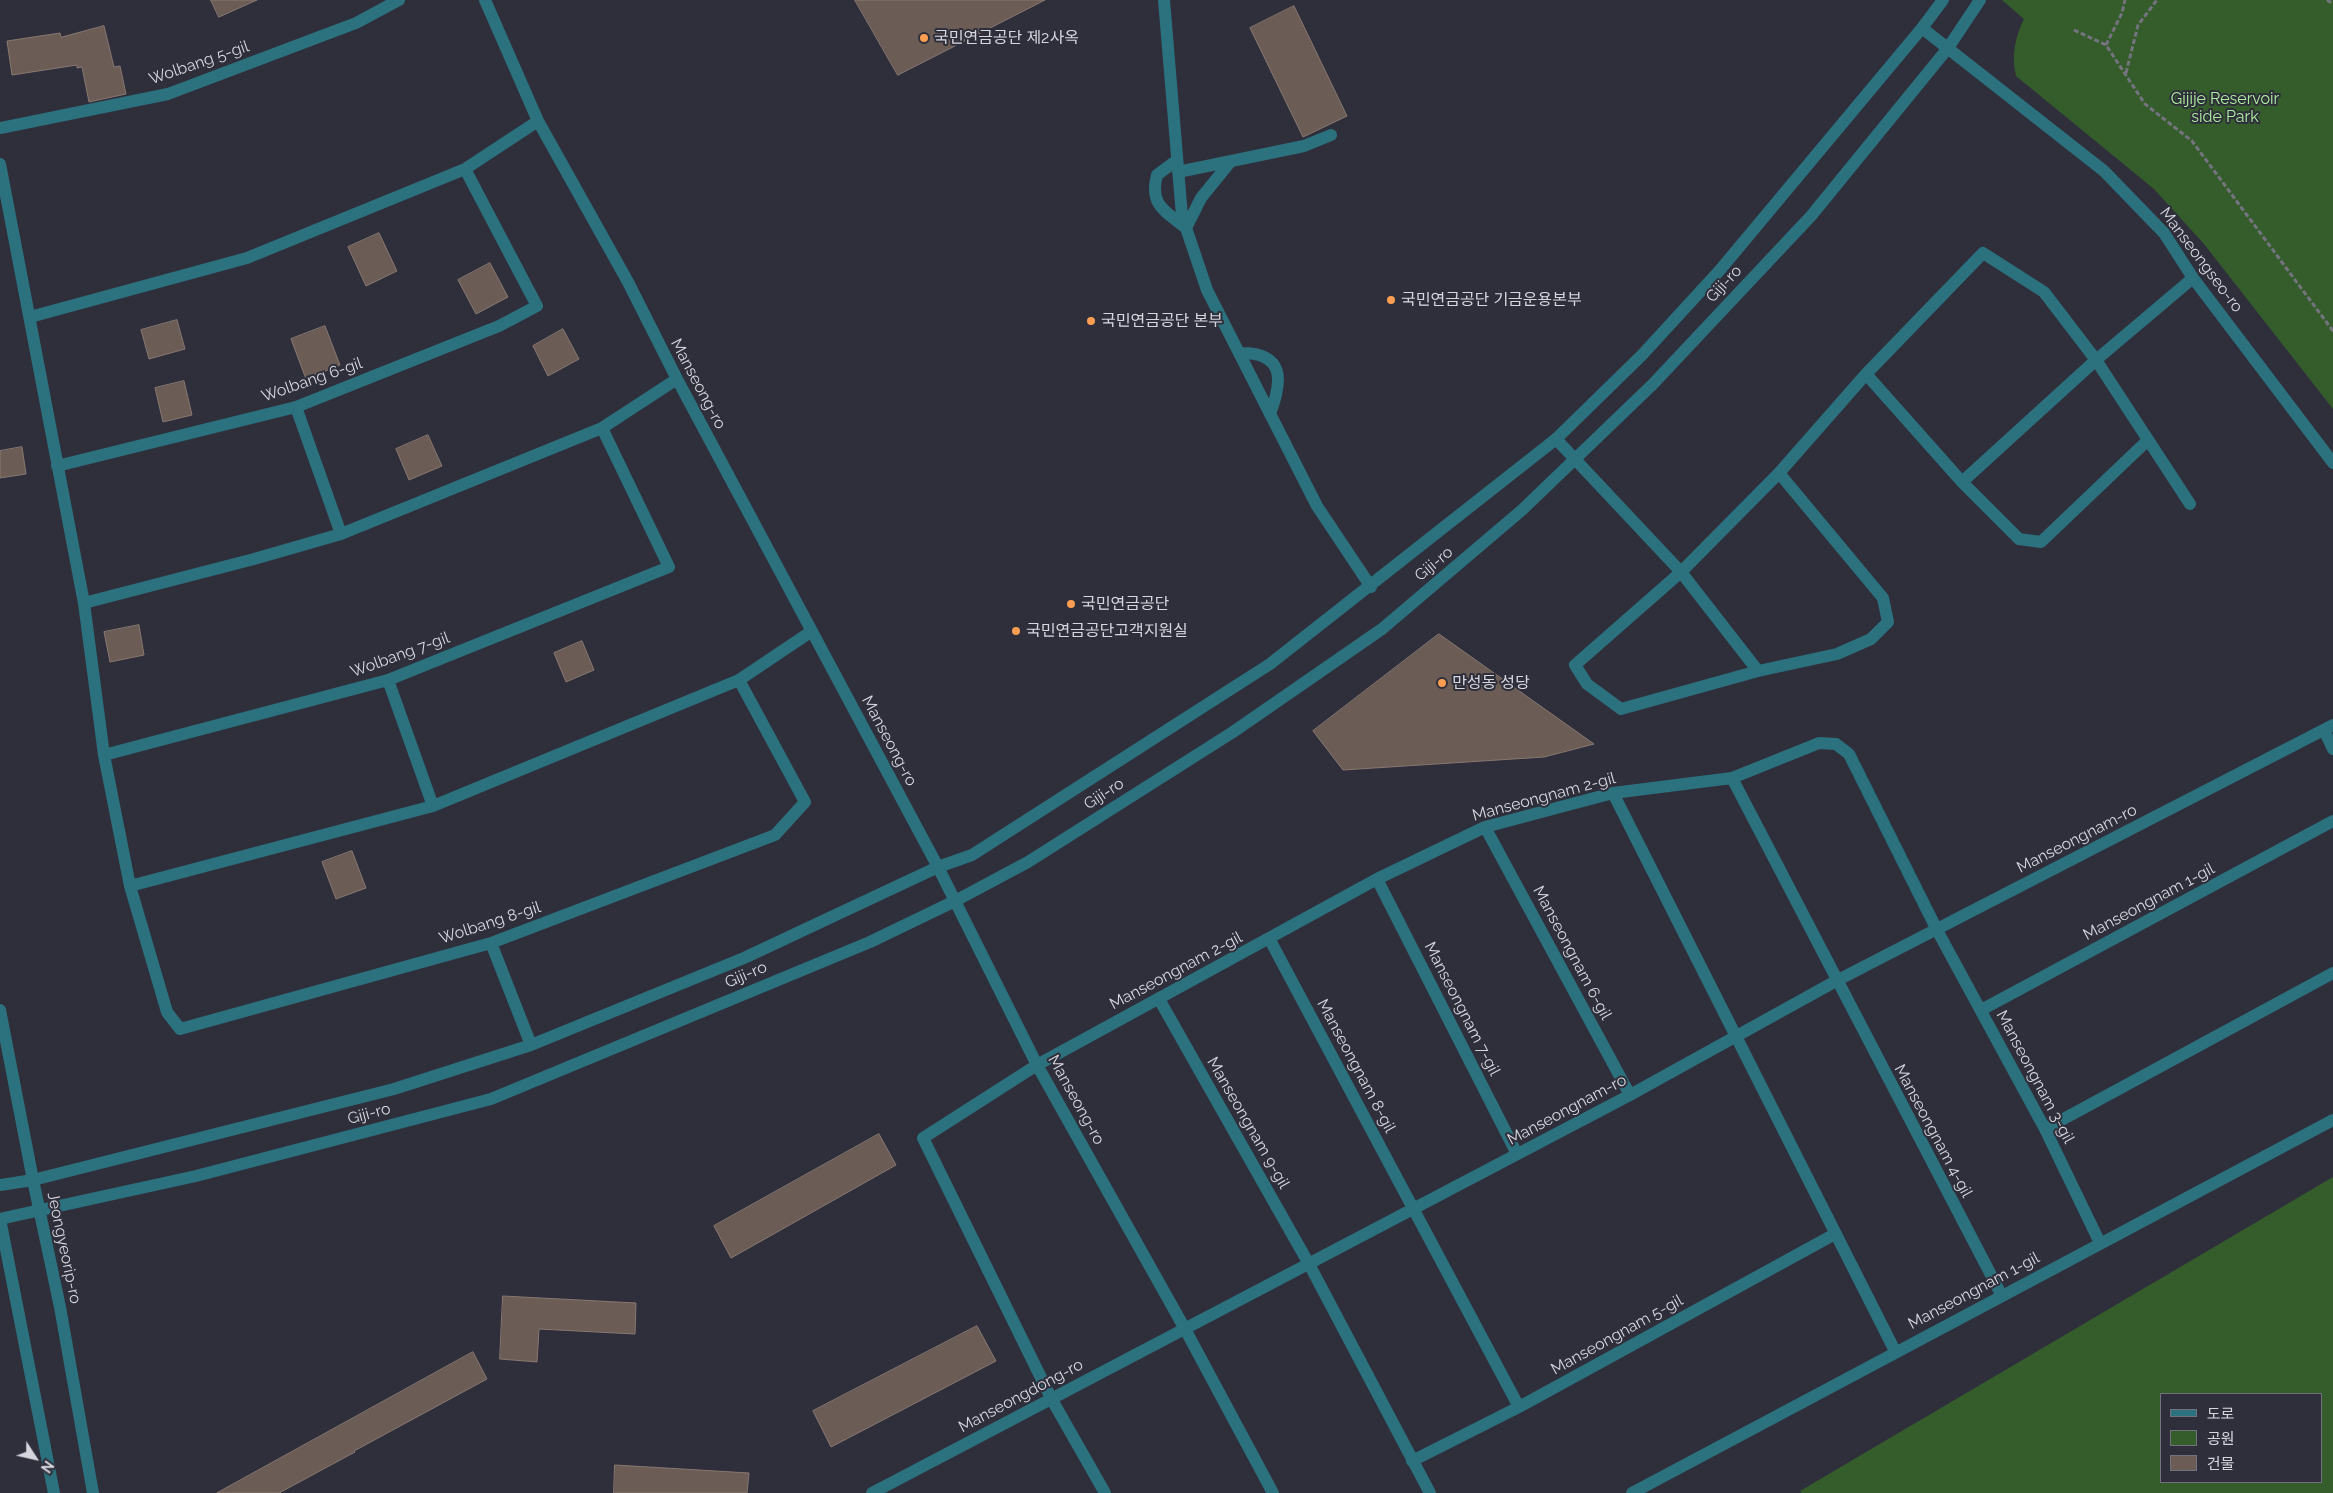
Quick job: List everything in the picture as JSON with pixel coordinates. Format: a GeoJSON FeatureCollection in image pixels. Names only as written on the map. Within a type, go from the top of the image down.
{"type":"FeatureCollection","features":[{"type":"Feature","properties":{"kind":"street","name":"Wolbang 5-gil"},"geometry":{"type":"LineString","coordinates":[[0,128],[168,94],[356,24],[399,0]]}},
{"type":"Feature","properties":{"kind":"street","name":"Manseong-ro"},"geometry":{"type":"LineString","coordinates":[[484,0],[538,121],[628,282],[677,379],[938,867],[1037,1065],[1185,1329],[1273,1493]]}},
{"type":"Feature","properties":{"kind":"street"},"geometry":{"type":"LineString","coordinates":[[1164,0],[1182,216],[1207,290],[1317,506],[1371,586]]}},
{"type":"Feature","properties":{"kind":"street","name":"Giji-ro"},"geometry":{"type":"LineString","coordinates":[[0,1185],[33,1180],[394,1089],[530,1044],[744,958],[938,867],[972,855],[1270,664],[1556,439],[1642,355],[1720,270],[1922,28],[1943,0]]}},
{"type":"Feature","properties":{"kind":"street","name":"Giji-ro"},"geometry":{"type":"LineString","coordinates":[[0,1219],[196,1176],[491,1099],[870,942],[955,901],[1045,852],[1233,732],[1382,629],[1522,510],[1653,384],[1811,216],[1948,48],[1980,0]]}},
{"type":"Feature","properties":{"kind":"street","name":"Manseongseo-ro"},"geometry":{"type":"LineString","coordinates":[[1922,28],[2104,171],[2164,233],[2193,278],[2333,463]]}},
{"type":"Feature","properties":{"kind":"street"},"geometry":{"type":"LineString","coordinates":[[30,317],[247,258],[465,169],[538,121]]}},
{"type":"Feature","properties":{"kind":"street"},"geometry":{"type":"LineString","coordinates":[[1186,228],[1158,205],[1153,188],[1157,175],[1178,166],[1231,161],[1304,146],[1331,135]]}},
{"type":"Feature","properties":{"kind":"street"},"geometry":{"type":"LineString","coordinates":[[1186,228],[1201,198],[1231,161]]}},
{"type":"Feature","properties":{"kind":"street"},"geometry":{"type":"LineString","coordinates":[[0,164],[84,603],[104,756]]}},
{"type":"Feature","properties":{"kind":"street","name":"Wolbang 6-gil"},"geometry":{"type":"LineString","coordinates":[[57,466],[296,407],[499,326],[537,306],[465,169]]}},
{"type":"Feature","properties":{"kind":"street"},"geometry":{"type":"LineString","coordinates":[[1779,473],[1883,598],[1888,622],[1871,639],[1837,654],[1758,671],[1621,709],[1587,684],[1575,665],[1681,572],[1779,473],[1866,374],[1983,253],[2044,292],[2096,360],[2190,504]]}},
{"type":"Feature","properties":{"kind":"street"},"geometry":{"type":"LineString","coordinates":[[1962,482],[2096,360],[2193,278]]}},
{"type":"Feature","properties":{"kind":"street"},"geometry":{"type":"LineString","coordinates":[[1239,353],[1256,353],[1272,362],[1279,376],[1278,392],[1270,414]]}},
{"type":"Feature","properties":{"kind":"street"},"geometry":{"type":"LineString","coordinates":[[1866,374],[1962,482],[2019,539],[2041,542],[2148,440]]}},
{"type":"Feature","properties":{"kind":"street"},"geometry":{"type":"LineString","coordinates":[[84,603],[254,559],[341,534],[602,428],[677,379]]}},
{"type":"Feature","properties":{"kind":"street"},"geometry":{"type":"LineString","coordinates":[[296,407],[341,534]]}},
{"type":"Feature","properties":{"kind":"street","name":"Wolbang 7-gil"},"geometry":{"type":"LineString","coordinates":[[104,756],[388,680],[669,567],[602,428]]}},
{"type":"Feature","properties":{"kind":"street"},"geometry":{"type":"LineString","coordinates":[[1556,439],[1681,572],[1758,671]]}},
{"type":"Feature","properties":{"kind":"street"},"geometry":{"type":"LineString","coordinates":[[130,886],[433,806],[739,680],[812,631]]}},
{"type":"Feature","properties":{"kind":"street"},"geometry":{"type":"LineString","coordinates":[[388,680],[433,806]]}},
{"type":"Feature","properties":{"kind":"street","name":"Wolbang 8-gil"},"geometry":{"type":"LineString","coordinates":[[104,756],[130,886],[167,1012],[180,1029],[491,942],[775,835],[805,802],[739,680]]}},
{"type":"Feature","properties":{"kind":"street"},"geometry":{"type":"LineString","coordinates":[[2328,727],[2333,749]]}},
{"type":"Feature","properties":{"kind":"street","name":"Manseongnam-ro"},"geometry":{"type":"LineString","coordinates":[[1185,1329],[1735,1039],[1836,981],[2328,727]]}},
{"type":"Feature","properties":{"kind":"street","name":"Manseongnam 2-gil"},"geometry":{"type":"LineString","coordinates":[[1051,1398],[923,1138],[1037,1065],[1270,940],[1377,879],[1485,826],[1613,794],[1732,778],[1819,743],[1836,744],[1849,754],[1937,930]]}},
{"type":"Feature","properties":{"kind":"street"},"geometry":{"type":"LineString","coordinates":[[1732,778],[1836,981]]}},
{"type":"Feature","properties":{"kind":"street"},"geometry":{"type":"LineString","coordinates":[[1613,794],[1735,1039],[1895,1351]]}},
{"type":"Feature","properties":{"kind":"street","name":"Manseongnam 1-gil"},"geometry":{"type":"LineString","coordinates":[[1981,1010],[2333,821]]}},
{"type":"Feature","properties":{"kind":"street","name":"Manseongnam 6-gil"},"geometry":{"type":"LineString","coordinates":[[1485,826],[1630,1095]]}},
{"type":"Feature","properties":{"kind":"street","name":"Manseongnam 7-gil"},"geometry":{"type":"LineString","coordinates":[[1377,879],[1518,1154]]}},
{"type":"Feature","properties":{"kind":"street","name":"Manseongnam 3-gil"},"geometry":{"type":"LineString","coordinates":[[1937,930],[2045,1129],[2100,1243]]}},
{"type":"Feature","properties":{"kind":"street","name":"Manseongnam 8-gil"},"geometry":{"type":"LineString","coordinates":[[1270,940],[1414,1208]]}},
{"type":"Feature","properties":{"kind":"street"},"geometry":{"type":"LineString","coordinates":[[491,942],[530,1044]]}},
{"type":"Feature","properties":{"kind":"street"},"geometry":{"type":"LineString","coordinates":[[2045,1129],[2333,973]]}},
{"type":"Feature","properties":{"kind":"street","name":"Manseongnam 4-gil"},"geometry":{"type":"LineString","coordinates":[[1836,981],[2002,1296]]}},
{"type":"Feature","properties":{"kind":"street","name":"Manseongnam 9-gil"},"geometry":{"type":"LineString","coordinates":[[1159,999],[1309,1264]]}},
{"type":"Feature","properties":{"kind":"street","name":"Jeongyeorip-ro"},"geometry":{"type":"LineString","coordinates":[[0,1010],[60,1307],[93,1493]]}},
{"type":"Feature","properties":{"kind":"street","name":"Manseongnam 1-gil"},"geometry":{"type":"LineString","coordinates":[[1632,1493],[1895,1351],[2333,1120]]}},
{"type":"Feature","properties":{"kind":"street"},"geometry":{"type":"LineString","coordinates":[[1414,1208],[1519,1407]]}},
{"type":"Feature","properties":{"kind":"street"},"geometry":{"type":"LineString","coordinates":[[0,1219],[54,1493]]}},
{"type":"Feature","properties":{"kind":"street","name":"Manseongnam 5-gil"},"geometry":{"type":"LineString","coordinates":[[1412,1461],[1519,1407],[1835,1234]]}},
{"type":"Feature","properties":{"kind":"street"},"geometry":{"type":"LineString","coordinates":[[1309,1264],[1430,1493]]}},
{"type":"Feature","properties":{"kind":"street","name":"Manseongdong-ro"},"geometry":{"type":"LineString","coordinates":[[872,1493],[1185,1329]]}},
{"type":"Feature","properties":{"kind":"street"},"geometry":{"type":"LineString","coordinates":[[1051,1398],[1105,1493]]}},
{"type":"Feature","properties":{"kind":"path"},"geometry":{"type":"LineString","coordinates":[[2106,45],[2122,13],[2125,0]]}},
{"type":"Feature","properties":{"kind":"path"},"geometry":{"type":"LineString","coordinates":[[2126,74],[2138,25],[2157,0]]}},
{"type":"Feature","properties":{"kind":"path"},"geometry":{"type":"LineString","coordinates":[[2327,0],[2333,4]]}},
{"type":"Feature","properties":{"kind":"path"},"geometry":{"type":"LineString","coordinates":[[2074,30],[2106,45],[2145,104],[2192,142],[2333,331]]}},
{"type":"Feature","properties":{"kind":"green space","name":"Gijije Reservoir side Park"},"geometry":{"type":"Polygon","coordinates":[[[2002,0],[2333,0],[2333,409],[2204,244],[2154,189],[2016,76],[2015,47],[2024,19],[2002,0]]]}},
{"type":"Feature","properties":{"kind":"green space"},"geometry":{"type":"Polygon","coordinates":[[[2333,1177],[2333,1493],[1802,1493],[1800,1491],[2333,1177]]]}},
{"type":"Feature","properties":{"kind":"building"},"geometry":{"type":"Polygon","coordinates":[[[211,0],[257,0],[219,17],[211,0]]]}},
{"type":"Feature","properties":{"kind":"building","name":"국민연금공단 제2사옥"},"geometry":{"type":"Polygon","coordinates":[[[855,0],[1045,0],[898,75],[855,0]]]}},
{"type":"Feature","properties":{"kind":"building"},"geometry":{"type":"Polygon","coordinates":[[[1294,6],[1347,116],[1303,137],[1250,28],[1294,6]]]}},
{"type":"Feature","properties":{"kind":"building"},"geometry":{"type":"Polygon","coordinates":[[[104,26],[114,67],[120,66],[126,94],[89,102],[82,67],[77,68],[77,65],[12,75],[7,41],[60,33],[61,37],[104,26]]]}},
{"type":"Feature","properties":{"kind":"building"},"geometry":{"type":"Polygon","coordinates":[[[379,233],[397,271],[366,286],[348,247],[379,233]]]}},
{"type":"Feature","properties":{"kind":"building"},"geometry":{"type":"Polygon","coordinates":[[[490,263],[508,297],[476,314],[458,280],[490,263]]]}},
{"type":"Feature","properties":{"kind":"building"},"geometry":{"type":"Polygon","coordinates":[[[177,320],[185,349],[149,359],[141,330],[177,320]]]}},
{"type":"Feature","properties":{"kind":"building"},"geometry":{"type":"Polygon","coordinates":[[[325,326],[340,365],[306,379],[291,339],[325,326]]]}},
{"type":"Feature","properties":{"kind":"building"},"geometry":{"type":"Polygon","coordinates":[[[563,329],[579,359],[548,376],[533,346],[563,329]]]}},
{"type":"Feature","properties":{"kind":"building"},"geometry":{"type":"Polygon","coordinates":[[[184,381],[192,415],[163,422],[155,388],[184,381]]]}},
{"type":"Feature","properties":{"kind":"building"},"geometry":{"type":"Polygon","coordinates":[[[428,435],[442,466],[409,480],[396,449],[428,435]]]}},
{"type":"Feature","properties":{"kind":"building"},"geometry":{"type":"Polygon","coordinates":[[[22,447],[26,474],[0,478],[0,451],[22,447]]]}},
{"type":"Feature","properties":{"kind":"building"},"geometry":{"type":"Polygon","coordinates":[[[139,625],[144,655],[110,662],[104,632],[139,625]]]}},
{"type":"Feature","properties":{"kind":"building","name":"만성동 성당"},"geometry":{"type":"Polygon","coordinates":[[[1439,634],[1594,744],[1544,757],[1343,770],[1313,731],[1439,634]]]}},
{"type":"Feature","properties":{"kind":"building"},"geometry":{"type":"Polygon","coordinates":[[[582,641],[594,670],[566,682],[554,653],[582,641]]]}},
{"type":"Feature","properties":{"kind":"building"},"geometry":{"type":"Polygon","coordinates":[[[352,851],[366,888],[336,899],[322,862],[352,851]]]}},
{"type":"Feature","properties":{"kind":"building"},"geometry":{"type":"Polygon","coordinates":[[[879,1134],[896,1165],[731,1258],[714,1226],[879,1134]]]}},
{"type":"Feature","properties":{"kind":"building"},"geometry":{"type":"Polygon","coordinates":[[[503,1296],[636,1303],[635,1334],[539,1329],[537,1362],[500,1359],[503,1296]]]}},
{"type":"Feature","properties":{"kind":"building"},"geometry":{"type":"Polygon","coordinates":[[[977,1326],[996,1361],[831,1447],[813,1411],[977,1326]]]}},
{"type":"Feature","properties":{"kind":"building"},"geometry":{"type":"Polygon","coordinates":[[[473,1352],[487,1379],[355,1452],[279,1493],[217,1493],[473,1352]]]}},
{"type":"Feature","properties":{"kind":"building"},"geometry":{"type":"Polygon","coordinates":[[[615,1465],[749,1473],[747,1493],[614,1493],[615,1465]]]}},
{"type":"Feature","properties":{"kind":"place","name":"국민연금공단 제2사옥"},"geometry":{"type":"Point","coordinates":[924,38]}},
{"type":"Feature","properties":{"kind":"place","name":"국민연금공단 기금운용본부"},"geometry":{"type":"Point","coordinates":[1391,300]}},
{"type":"Feature","properties":{"kind":"place","name":"국민연금공단 본부"},"geometry":{"type":"Point","coordinates":[1091,321]}},
{"type":"Feature","properties":{"kind":"place","name":"국민연금공단"},"geometry":{"type":"Point","coordinates":[1071,604]}},
{"type":"Feature","properties":{"kind":"place","name":"국민연금공단고객지원실"},"geometry":{"type":"Point","coordinates":[1016,631]}},
{"type":"Feature","properties":{"kind":"place","name":"만성동 성당"},"geometry":{"type":"Point","coordinates":[1442,683]}}]}
